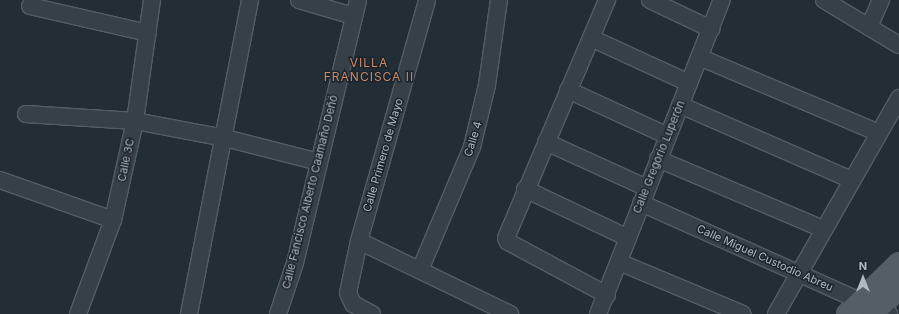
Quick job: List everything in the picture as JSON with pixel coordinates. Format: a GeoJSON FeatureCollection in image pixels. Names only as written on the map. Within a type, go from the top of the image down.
{"type":"FeatureCollection","features":[{"type":"Feature","properties":{"kind":"main road"},"geometry":{"type":"LineString","coordinates":[[854,307],[899,263]]}},
{"type":"Feature","properties":{"kind":"main road"},"geometry":{"type":"LineString","coordinates":[[880,312],[899,287]]}},
{"type":"Feature","properties":{"kind":"street","name":"Calle 3C"},"geometry":{"type":"LineString","coordinates":[[78,314],[114,220],[135,121],[152,0]]}},
{"type":"Feature","properties":{"kind":"street"},"geometry":{"type":"LineString","coordinates":[[195,312],[250,0]]}},
{"type":"Feature","properties":{"kind":"street"},"geometry":{"type":"LineString","coordinates":[[299,0],[353,16]]}},
{"type":"Feature","properties":{"kind":"street","name":"Calle Fancisco Alberto Caamaño Deñó"},"geometry":{"type":"LineString","coordinates":[[278,314],[295,263],[358,0]]}},
{"type":"Feature","properties":{"kind":"street","name":"Calle Primero de Mayo"},"geometry":{"type":"LineString","coordinates":[[372,314],[352,304],[348,293],[359,241],[427,0]]}},
{"type":"Feature","properties":{"kind":"street","name":"Calle 4"},"geometry":{"type":"LineString","coordinates":[[420,270],[472,147],[487,85],[499,0]]}},
{"type":"Feature","properties":{"kind":"street"},"geometry":{"type":"LineString","coordinates":[[607,0],[507,233],[508,242],[607,294]]}},
{"type":"Feature","properties":{"kind":"street"},"geometry":{"type":"LineString","coordinates":[[650,0],[711,29]]}},
{"type":"Feature","properties":{"kind":"street","name":"Calle Gregorio Luperón"},"geometry":{"type":"LineString","coordinates":[[598,314],[722,0]]}},
{"type":"Feature","properties":{"kind":"street"},"geometry":{"type":"LineString","coordinates":[[824,0],[899,45]]}},
{"type":"Feature","properties":{"kind":"street"},"geometry":{"type":"LineString","coordinates":[[869,28],[881,0]]}},
{"type":"Feature","properties":{"kind":"street"},"geometry":{"type":"LineString","coordinates":[[30,6],[148,33]]}},
{"type":"Feature","properties":{"kind":"street"},"geometry":{"type":"LineString","coordinates":[[591,38],[689,83]]}},
{"type":"Feature","properties":{"kind":"street"},"geometry":{"type":"LineString","coordinates":[[699,57],[879,132]]}},
{"type":"Feature","properties":{"kind":"street"},"geometry":{"type":"LineString","coordinates":[[568,90],[668,136]]}},
{"type":"Feature","properties":{"kind":"street"},"geometry":{"type":"LineString","coordinates":[[776,314],[797,273],[899,98]]}},
{"type":"Feature","properties":{"kind":"street"},"geometry":{"type":"LineString","coordinates":[[680,105],[852,180]]}},
{"type":"Feature","properties":{"kind":"street"},"geometry":{"type":"LineString","coordinates":[[26,114],[135,121],[225,138],[319,162]]}},
{"type":"Feature","properties":{"kind":"street"},"geometry":{"type":"LineString","coordinates":[[546,142],[647,188]]}},
{"type":"Feature","properties":{"kind":"street"},"geometry":{"type":"LineString","coordinates":[[658,160],[823,229]]}},
{"type":"Feature","properties":{"kind":"street"},"geometry":{"type":"LineString","coordinates":[[0,180],[114,220]]}},
{"type":"Feature","properties":{"kind":"street"},"geometry":{"type":"LineString","coordinates":[[525,189],[628,238]]}},
{"type":"Feature","properties":{"kind":"street","name":"Calle Miguel Custodio Abreu"},"geometry":{"type":"LineString","coordinates":[[641,203],[797,273],[854,307],[880,312]]}},
{"type":"Feature","properties":{"kind":"street"},"geometry":{"type":"LineString","coordinates":[[359,241],[510,314]]}},
{"type":"Feature","properties":{"kind":"street"},"geometry":{"type":"LineString","coordinates":[[619,262],[743,314]]}},
{"type":"Feature","properties":{"kind":"district","name":"VILLA FRANCISCA II"},"geometry":{"type":"Point","coordinates":[369,70]}}]}
